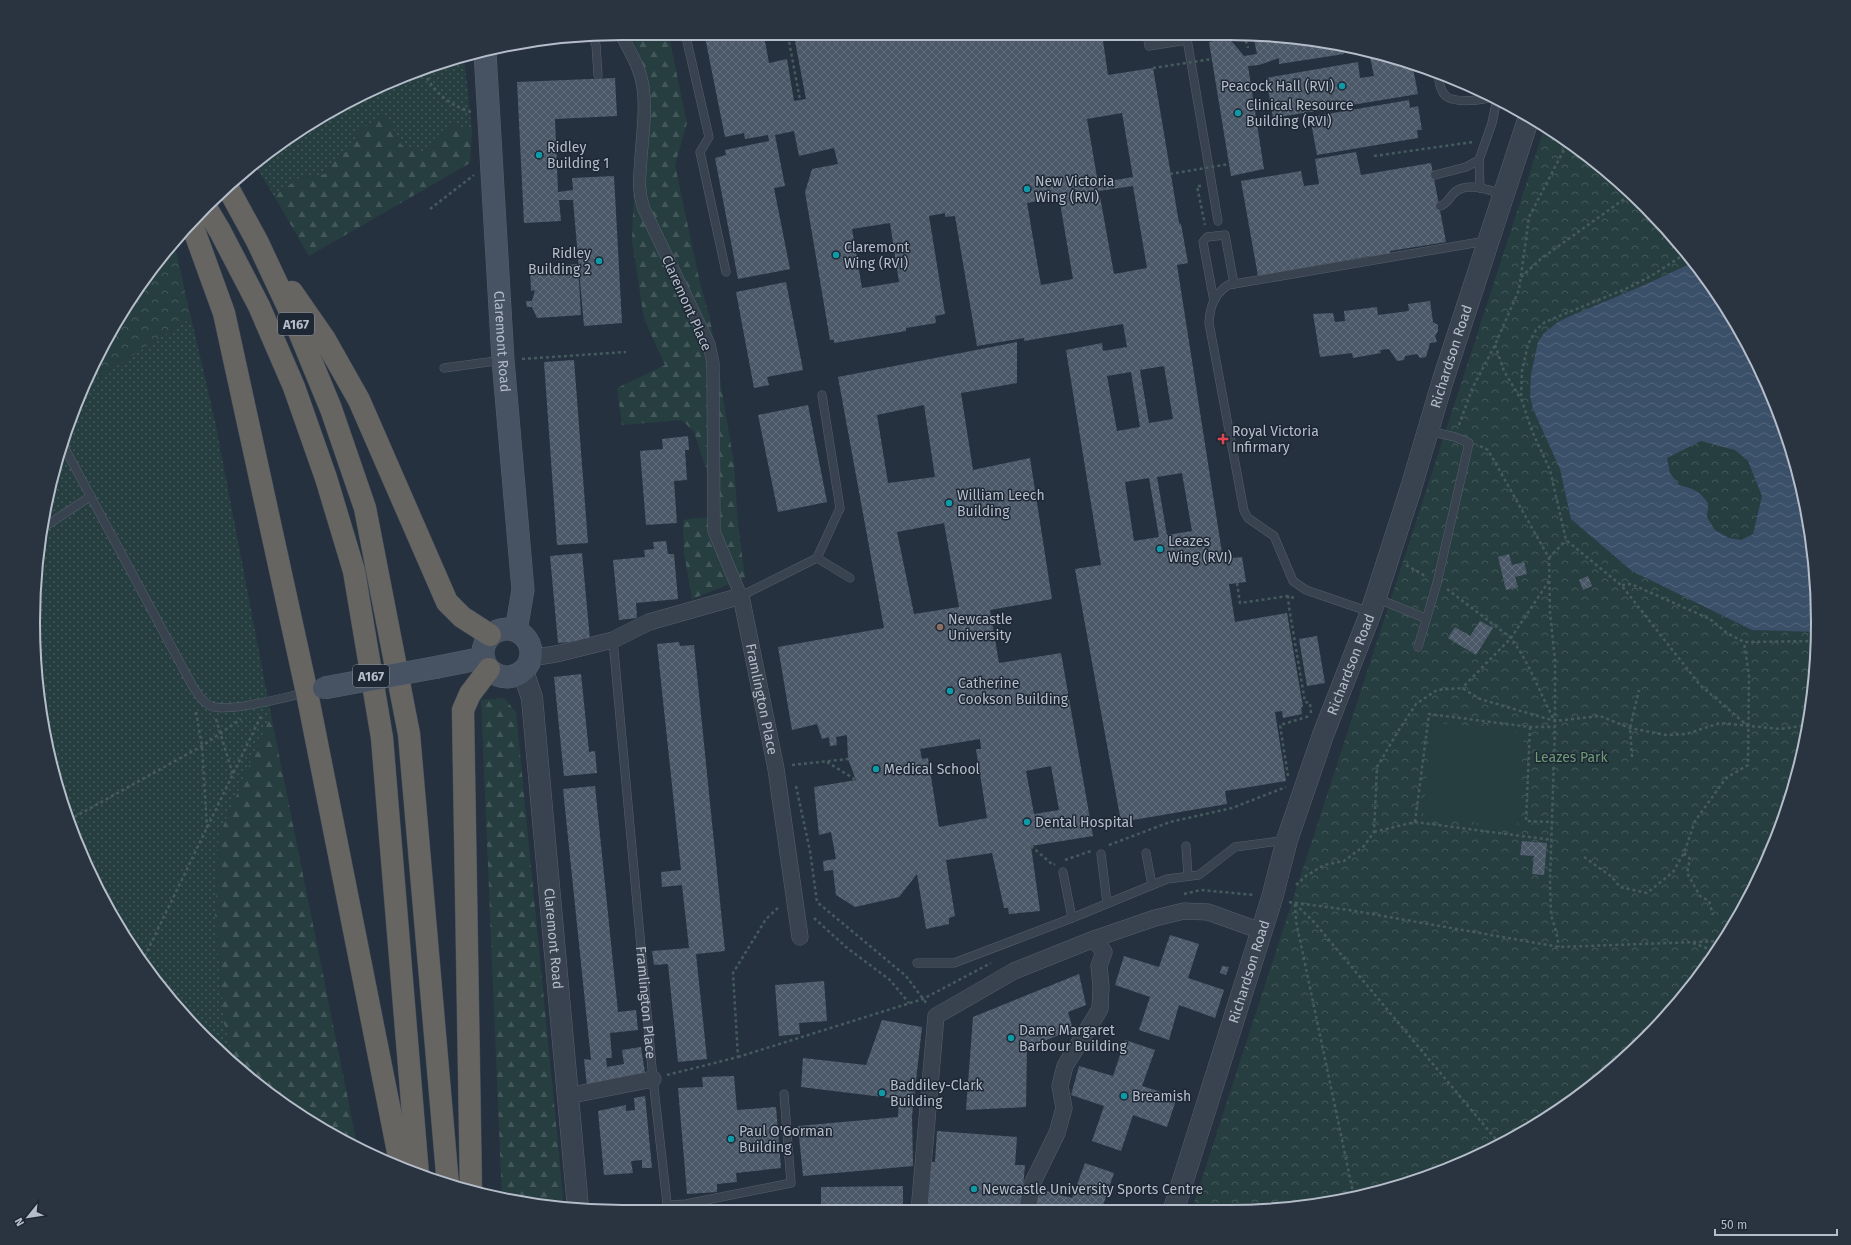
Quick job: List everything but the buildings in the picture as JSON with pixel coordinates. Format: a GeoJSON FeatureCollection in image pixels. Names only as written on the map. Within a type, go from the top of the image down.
{"type":"FeatureCollection","features":[{"type":"Feature","properties":{"kind":"highway","name":"A167"},"geometry":{"type":"LineString","coordinates":[[230,192],[257,241],[296,324],[331,409],[365,508],[409,734],[447,1178]]}},
{"type":"Feature","properties":{"kind":"highway","name":"A167"},"geometry":{"type":"LineString","coordinates":[[209,213],[259,306],[294,387],[326,478],[354,571],[382,738],[417,1167]]}},
{"type":"Feature","properties":{"kind":"highway"},"geometry":{"type":"LineString","coordinates":[[194,229],[224,313],[316,690],[400,1161]]}},
{"type":"Feature","properties":{"kind":"highway"},"geometry":{"type":"LineString","coordinates":[[257,241],[324,338],[358,400],[447,602],[462,617],[490,635]]}},
{"type":"Feature","properties":{"kind":"highway"},"geometry":{"type":"LineString","coordinates":[[471,1185],[463,710],[486,664]]}},
{"type":"Feature","properties":{"kind":"main road","name":"Claremont Road"},"geometry":{"type":"LineString","coordinates":[[485,57],[503,360],[523,590],[516,631]]}},
{"type":"Feature","properties":{"kind":"main road"},"geometry":{"type":"LineString","coordinates":[[316,690],[438,667],[486,664],[502,677],[517,675],[527,664],[531,650],[528,642],[523,635],[516,631],[502,629],[490,635],[485,642],[486,664]]}},
{"type":"Feature","properties":{"kind":"street","name":"Claremont Place"},"geometry":{"type":"LineString","coordinates":[[624,40],[635,59],[641,75],[643,92],[644,113],[639,194],[644,209],[709,344],[713,363],[714,531],[741,596]]}},
{"type":"Feature","properties":{"kind":"street","name":"Richardson Road"},"geometry":{"type":"LineString","coordinates":[[1175,1205],[1272,898],[1286,840],[1323,735],[1373,605],[1527,123]]}},
{"type":"Feature","properties":{"kind":"street"},"geometry":{"type":"LineString","coordinates":[[527,664],[556,654],[613,640],[649,622],[741,596]]}},
{"type":"Feature","properties":{"kind":"street","name":"Framlington Place"},"geometry":{"type":"LineString","coordinates":[[741,596],[776,769],[800,937]]}},
{"type":"Feature","properties":{"kind":"street","name":"Claremont Road"},"geometry":{"type":"LineString","coordinates":[[527,664],[532,698],[578,1203]]}},
{"type":"Feature","properties":{"kind":"street"},"geometry":{"type":"LineString","coordinates":[[920,1205],[936,1016],[1014,971],[1094,939],[1155,918],[1184,911],[1208,912],[1261,931]]}},
{"type":"Feature","properties":{"kind":"street"},"geometry":{"type":"LineString","coordinates":[[1028,1205],[1032,1184],[1057,1132],[1064,1108],[1060,1086],[1065,1066],[1100,1009],[1101,986],[1099,966],[1104,952],[1094,939]]}},
{"type":"Feature","properties":{"kind":"street"},"geometry":{"type":"LineString","coordinates":[[567,1096],[653,1079]]}},
{"type":"Feature","properties":{"kind":"lane"},"geometry":{"type":"LineString","coordinates":[[687,40],[709,137],[700,152],[726,272]]}},
{"type":"Feature","properties":{"kind":"lane"},"geometry":{"type":"LineString","coordinates":[[1148,40],[1149,46],[1170,40]]}},
{"type":"Feature","properties":{"kind":"lane"},"geometry":{"type":"LineString","coordinates":[[1188,40],[1218,221]]}},
{"type":"Feature","properties":{"kind":"lane"},"geometry":{"type":"LineString","coordinates":[[594,41],[596,45],[598,75]]}},
{"type":"Feature","properties":{"kind":"lane"},"geometry":{"type":"LineString","coordinates":[[1439,80],[1440,88],[1447,97],[1454,100],[1475,100],[1482,98]]}},
{"type":"Feature","properties":{"kind":"lane"},"geometry":{"type":"LineString","coordinates":[[1480,188],[1479,160],[1486,143],[1496,105]]}},
{"type":"Feature","properties":{"kind":"lane"},"geometry":{"type":"LineString","coordinates":[[1435,175],[1466,167],[1479,160]]}},
{"type":"Feature","properties":{"kind":"lane"},"geometry":{"type":"LineString","coordinates":[[1440,206],[1446,203],[1457,190],[1480,188],[1504,195]]}},
{"type":"Feature","properties":{"kind":"lane"},"geometry":{"type":"LineString","coordinates":[[1214,301],[1203,242],[1207,238],[1225,235],[1234,284]]}},
{"type":"Feature","properties":{"kind":"lane"},"geometry":{"type":"LineString","coordinates":[[1425,618],[1306,590],[1293,581],[1274,536],[1248,518],[1244,511],[1209,322],[1210,309],[1220,291],[1228,285],[1490,241]]}},
{"type":"Feature","properties":{"kind":"lane"},"geometry":{"type":"LineString","coordinates":[[444,368],[503,360]]}},
{"type":"Feature","properties":{"kind":"lane"},"geometry":{"type":"LineString","coordinates":[[741,596],[817,558],[840,508],[822,395]]}},
{"type":"Feature","properties":{"kind":"lane"},"geometry":{"type":"LineString","coordinates":[[1418,647],[1436,583],[1469,443],[1455,437],[1428,431]]}},
{"type":"Feature","properties":{"kind":"lane"},"geometry":{"type":"LineString","coordinates":[[66,451],[192,685],[200,697],[210,705],[224,708],[268,701],[316,690]]}},
{"type":"Feature","properties":{"kind":"lane"},"geometry":{"type":"LineString","coordinates":[[48,525],[91,496]]}},
{"type":"Feature","properties":{"kind":"lane"},"geometry":{"type":"LineString","coordinates":[[817,558],[850,578]]}},
{"type":"Feature","properties":{"kind":"lane","name":"Framlington Place"},"geometry":{"type":"LineString","coordinates":[[613,640],[653,1079],[667,1205]]}},
{"type":"Feature","properties":{"kind":"lane"},"geometry":{"type":"LineString","coordinates":[[917,962],[954,963],[1072,918],[1167,879],[1199,875],[1235,847],[1286,840]]}},
{"type":"Feature","properties":{"kind":"lane"},"geometry":{"type":"LineString","coordinates":[[1186,846],[1188,876]]}},
{"type":"Feature","properties":{"kind":"lane"},"geometry":{"type":"LineString","coordinates":[[1100,852],[1107,903]]}},
{"type":"Feature","properties":{"kind":"lane"},"geometry":{"type":"LineString","coordinates":[[1146,853],[1152,885]]}},
{"type":"Feature","properties":{"kind":"lane"},"geometry":{"type":"LineString","coordinates":[[1063,872],[1072,918]]}},
{"type":"Feature","properties":{"kind":"lane"},"geometry":{"type":"LineString","coordinates":[[681,1205],[791,1183],[784,1094]]}},
{"type":"Feature","properties":{"kind":"path"},"geometry":{"type":"LineString","coordinates":[[789,40],[800,100]]}},
{"type":"Feature","properties":{"kind":"path"},"geometry":{"type":"LineString","coordinates":[[1246,40],[1248,48]]}},
{"type":"Feature","properties":{"kind":"path"},"geometry":{"type":"LineString","coordinates":[[1153,68],[1212,59]]}},
{"type":"Feature","properties":{"kind":"path"},"geometry":{"type":"LineString","coordinates":[[425,75],[437,91],[453,104],[463,110],[489,117]]}},
{"type":"Feature","properties":{"kind":"path"},"geometry":{"type":"LineString","coordinates":[[1374,156],[1479,141],[1486,143]]}},
{"type":"Feature","properties":{"kind":"path"},"geometry":{"type":"LineString","coordinates":[[1455,437],[1472,389],[1495,345],[1519,290],[1529,217],[1565,147]]}},
{"type":"Feature","properties":{"kind":"path"},"geometry":{"type":"LineString","coordinates":[[430,209],[492,161]]}},
{"type":"Feature","properties":{"kind":"path"},"geometry":{"type":"LineString","coordinates":[[1170,174],[1229,164]]}},
{"type":"Feature","properties":{"kind":"path"},"geometry":{"type":"LineString","coordinates":[[1521,277],[1542,258],[1626,198]]}},
{"type":"Feature","properties":{"kind":"path"},"geometry":{"type":"LineString","coordinates":[[1521,398],[1522,371],[1528,344],[1536,330],[1545,322],[1630,287],[1651,276],[1681,256]]}},
{"type":"Feature","properties":{"kind":"path"},"geometry":{"type":"LineString","coordinates":[[1495,345],[1504,371],[1521,398],[1532,431],[1550,470],[1566,540],[1622,586],[1700,685],[1749,727]]}},
{"type":"Feature","properties":{"kind":"path"},"geometry":{"type":"LineString","coordinates":[[503,360],[626,352]]}},
{"type":"Feature","properties":{"kind":"path"},"geometry":{"type":"LineString","coordinates":[[1469,443],[1478,444],[1488,450],[1549,558],[1550,613],[1555,660],[1555,727],[1550,880],[1551,915],[1559,947]]}},
{"type":"Feature","properties":{"kind":"path"},"geometry":{"type":"LineString","coordinates":[[1549,558],[1566,540]]}},
{"type":"Feature","properties":{"kind":"path"},"geometry":{"type":"LineString","coordinates":[[1389,557],[1455,595],[1511,638],[1525,657],[1539,691],[1555,721]]}},
{"type":"Feature","properties":{"kind":"path"},"geometry":{"type":"LineString","coordinates":[[1462,688],[1511,638],[1549,581]]}},
{"type":"Feature","properties":{"kind":"path"},"geometry":{"type":"LineString","coordinates":[[1237,583],[1240,604],[1288,596],[1295,598]]}},
{"type":"Feature","properties":{"kind":"path"},"geometry":{"type":"LineString","coordinates":[[1622,586],[1631,584],[1710,618],[1727,633],[1744,642],[1811,641]]}},
{"type":"Feature","properties":{"kind":"path"},"geometry":{"type":"LineString","coordinates":[[1288,596],[1305,702],[1310,704],[1312,716],[1280,725],[1288,777]]}},
{"type":"Feature","properties":{"kind":"path"},"geometry":{"type":"LineString","coordinates":[[1584,857],[1612,877],[1620,887],[1647,893],[1673,872],[1684,853],[1695,821],[1726,778],[1748,765],[1749,676],[1744,642]]}},
{"type":"Feature","properties":{"kind":"path"},"geometry":{"type":"LineString","coordinates":[[192,685],[202,746],[207,828]]}},
{"type":"Feature","properties":{"kind":"path"},"geometry":{"type":"LineString","coordinates":[[1294,890],[1296,884],[1324,865],[1344,861],[1364,846],[1374,832],[1377,767],[1416,704],[1437,690],[1462,688],[1480,699],[1555,721],[1600,716],[1630,728],[1666,735],[1686,734],[1720,723],[1749,727],[1780,728],[1802,726]]}},
{"type":"Feature","properties":{"kind":"path"},"geometry":{"type":"LineString","coordinates":[[1632,756],[1630,728],[1639,690]]}},
{"type":"Feature","properties":{"kind":"path"},"geometry":{"type":"LineString","coordinates":[[145,956],[268,701]]}},
{"type":"Feature","properties":{"kind":"path"},"geometry":{"type":"LineString","coordinates":[[210,705],[221,733],[233,776]]}},
{"type":"Feature","properties":{"kind":"path"},"geometry":{"type":"LineString","coordinates":[[1415,822],[1429,714],[1530,727],[1555,727]]}},
{"type":"Feature","properties":{"kind":"path"},"geometry":{"type":"LineString","coordinates":[[74,817],[202,746],[245,717]]}},
{"type":"Feature","properties":{"kind":"path"},"geometry":{"type":"LineString","coordinates":[[1530,727],[1526,821],[1552,822]]}},
{"type":"Feature","properties":{"kind":"path"},"geometry":{"type":"LineString","coordinates":[[790,757],[794,772]]}},
{"type":"Feature","properties":{"kind":"path"},"geometry":{"type":"LineString","coordinates":[[792,765],[848,759]]}},
{"type":"Feature","properties":{"kind":"path"},"geometry":{"type":"LineString","coordinates":[[826,762],[856,780]]}},
{"type":"Feature","properties":{"kind":"path"},"geometry":{"type":"LineString","coordinates":[[795,780],[810,851],[817,902],[906,976],[936,1016]]}},
{"type":"Feature","properties":{"kind":"path"},"geometry":{"type":"LineString","coordinates":[[1106,846],[1170,822],[1232,808],[1290,785]]}},
{"type":"Feature","properties":{"kind":"path"},"geometry":{"type":"LineString","coordinates":[[1374,832],[1415,822],[1552,840]]}},
{"type":"Feature","properties":{"kind":"path"},"geometry":{"type":"LineString","coordinates":[[1030,846],[1053,865],[1100,852]]}},
{"type":"Feature","properties":{"kind":"path"},"geometry":{"type":"LineString","coordinates":[[1684,853],[1690,859],[1687,873],[1700,896],[1709,902],[1712,915]]}},
{"type":"Feature","properties":{"kind":"path"},"geometry":{"type":"LineString","coordinates":[[653,1079],[738,1057],[733,973],[766,919],[793,893]]}},
{"type":"Feature","properties":{"kind":"path"},"geometry":{"type":"LineString","coordinates":[[1290,902],[1292,896]]}},
{"type":"Feature","properties":{"kind":"path"},"geometry":{"type":"LineString","coordinates":[[1295,903],[1349,910],[1559,947],[1716,941]]}},
{"type":"Feature","properties":{"kind":"path"},"geometry":{"type":"LineString","coordinates":[[1295,903],[1314,922],[1496,1140]]}},
{"type":"Feature","properties":{"kind":"path"},"geometry":{"type":"LineString","coordinates":[[1295,903],[1296,921],[1353,1191]]}},
{"type":"Feature","properties":{"kind":"path"},"geometry":{"type":"LineString","coordinates":[[813,917],[846,947],[890,980],[909,1003]]}},
{"type":"Feature","properties":{"kind":"path"},"geometry":{"type":"LineString","coordinates":[[1691,942],[1711,950]]}},
{"type":"Feature","properties":{"kind":"green space"},"geometry":{"type":"Polygon","coordinates":[[[633,40],[670,40],[687,123],[675,165],[700,283],[710,318],[734,464],[738,525],[745,578],[692,599],[684,553],[683,520],[721,515],[694,432],[682,420],[622,425],[617,388],[665,365],[644,319],[632,241],[639,53],[633,40]]]}},
{"type":"Feature","properties":{"kind":"green space"},"geometry":{"type":"Polygon","coordinates":[[[464,62],[472,131],[452,125],[423,152],[402,146],[386,115],[359,130],[353,148],[336,157],[325,174],[299,178],[274,196],[257,169],[299,138],[331,118],[365,100],[400,84],[464,62]]]}},
{"type":"Feature","properties":{"kind":"green space"},"geometry":{"type":"Polygon","coordinates":[[[386,115],[402,146],[422,152],[452,125],[472,131],[470,163],[309,256],[274,196],[299,178],[325,174],[336,157],[353,148],[359,130],[386,115]]]}},
{"type":"Feature","properties":{"kind":"green space","name":"Leazes Park"},"geometry":{"type":"Polygon","coordinates":[[[1543,132],[1583,160],[1613,185],[1666,238],[1691,268],[1733,331],[1767,400],[1780,435],[1800,509],[1810,584],[1811,622],[1810,661],[1800,736],[1780,810],[1767,845],[1733,914],[1691,977],[1666,1007],[1613,1060],[1583,1085],[1552,1107],[1520,1127],[1451,1161],[1416,1174],[1379,1185],[1342,1194],[1305,1200],[1267,1204],[1193,1205],[1543,132]]]}},
{"type":"Feature","properties":{"kind":"green space"},"geometry":{"type":"Polygon","coordinates":[[[176,249],[191,318],[93,381],[118,331],[138,299],[176,249]]]}},
{"type":"Feature","properties":{"kind":"green space"},"geometry":{"type":"Polygon","coordinates":[[[191,318],[215,421],[271,715],[219,836],[215,913],[224,1023],[233,1055],[185,1007],[160,977],[118,914],[84,845],[71,810],[51,736],[41,661],[41,584],[45,546],[51,509],[60,472],[71,435],[93,381],[191,318]]]}},
{"type":"Feature","properties":{"kind":"green space"},"geometry":{"type":"Polygon","coordinates":[[[504,698],[516,712],[564,1202],[502,1192],[481,700],[504,698]]]}},
{"type":"Feature","properties":{"kind":"green space"},"geometry":{"type":"Polygon","coordinates":[[[271,715],[356,1140],[299,1107],[268,1085],[233,1055],[224,1023],[215,913],[219,836],[271,715]]]}},
{"type":"Feature","properties":{"kind":"green space"},"geometry":{"type":"Polygon","coordinates":[[[1432,722],[1524,733],[1517,828],[1423,816],[1432,722]]]}},
{"type":"Feature","properties":{"kind":"water"},"geometry":{"type":"Polygon","coordinates":[[[1688,265],[1691,268],[1733,331],[1767,400],[1780,435],[1800,509],[1806,546],[1810,584],[1811,632],[1752,630],[1632,571],[1571,519],[1560,469],[1533,409],[1530,396],[1531,374],[1538,342],[1544,333],[1558,322],[1688,265]],[[1701,441],[1667,458],[1670,473],[1679,485],[1688,487],[1695,491],[1708,503],[1707,517],[1715,530],[1729,538],[1741,540],[1753,534],[1762,496],[1748,461],[1735,450],[1701,441]]]}},
{"type":"Feature","properties":{"kind":"place","name":"Peacock Hall (RVI)"},"geometry":{"type":"Point","coordinates":[1342,86]}},
{"type":"Feature","properties":{"kind":"place","name":"Clinical Resource Building (RVI)"},"geometry":{"type":"Point","coordinates":[1238,113]}},
{"type":"Feature","properties":{"kind":"place","name":"Ridley Building 1"},"geometry":{"type":"Point","coordinates":[539,155]}},
{"type":"Feature","properties":{"kind":"place","name":"New Victoria Wing (RVI)"},"geometry":{"type":"Point","coordinates":[1027,189]}},
{"type":"Feature","properties":{"kind":"place","name":"Claremont Wing (RVI)"},"geometry":{"type":"Point","coordinates":[836,255]}},
{"type":"Feature","properties":{"kind":"place","name":"Ridley Building 2"},"geometry":{"type":"Point","coordinates":[599,261]}},
{"type":"Feature","properties":{"kind":"place","name":"Royal Victoria Infirmary"},"geometry":{"type":"Point","coordinates":[1223,439]}},
{"type":"Feature","properties":{"kind":"place","name":"William Leech Building"},"geometry":{"type":"Point","coordinates":[949,503]}},
{"type":"Feature","properties":{"kind":"place","name":"Leazes Wing (RVI)"},"geometry":{"type":"Point","coordinates":[1160,549]}},
{"type":"Feature","properties":{"kind":"place","name":"Newcastle University"},"geometry":{"type":"Point","coordinates":[940,627]}},
{"type":"Feature","properties":{"kind":"place","name":"Catherine Cookson Building"},"geometry":{"type":"Point","coordinates":[950,691]}},
{"type":"Feature","properties":{"kind":"place","name":"Medical School"},"geometry":{"type":"Point","coordinates":[876,769]}},
{"type":"Feature","properties":{"kind":"place","name":"Dental Hospital"},"geometry":{"type":"Point","coordinates":[1027,822]}},
{"type":"Feature","properties":{"kind":"place","name":"Dame Margaret Barbour Building"},"geometry":{"type":"Point","coordinates":[1011,1038]}},
{"type":"Feature","properties":{"kind":"place","name":"Baddiley-Clark Building"},"geometry":{"type":"Point","coordinates":[882,1093]}},
{"type":"Feature","properties":{"kind":"place","name":"Breamish"},"geometry":{"type":"Point","coordinates":[1124,1096]}},
{"type":"Feature","properties":{"kind":"place","name":"Paul O'Gorman Building"},"geometry":{"type":"Point","coordinates":[731,1139]}},
{"type":"Feature","properties":{"kind":"place","name":"Newcastle University Sports Centre"},"geometry":{"type":"Point","coordinates":[974,1189]}}]}
